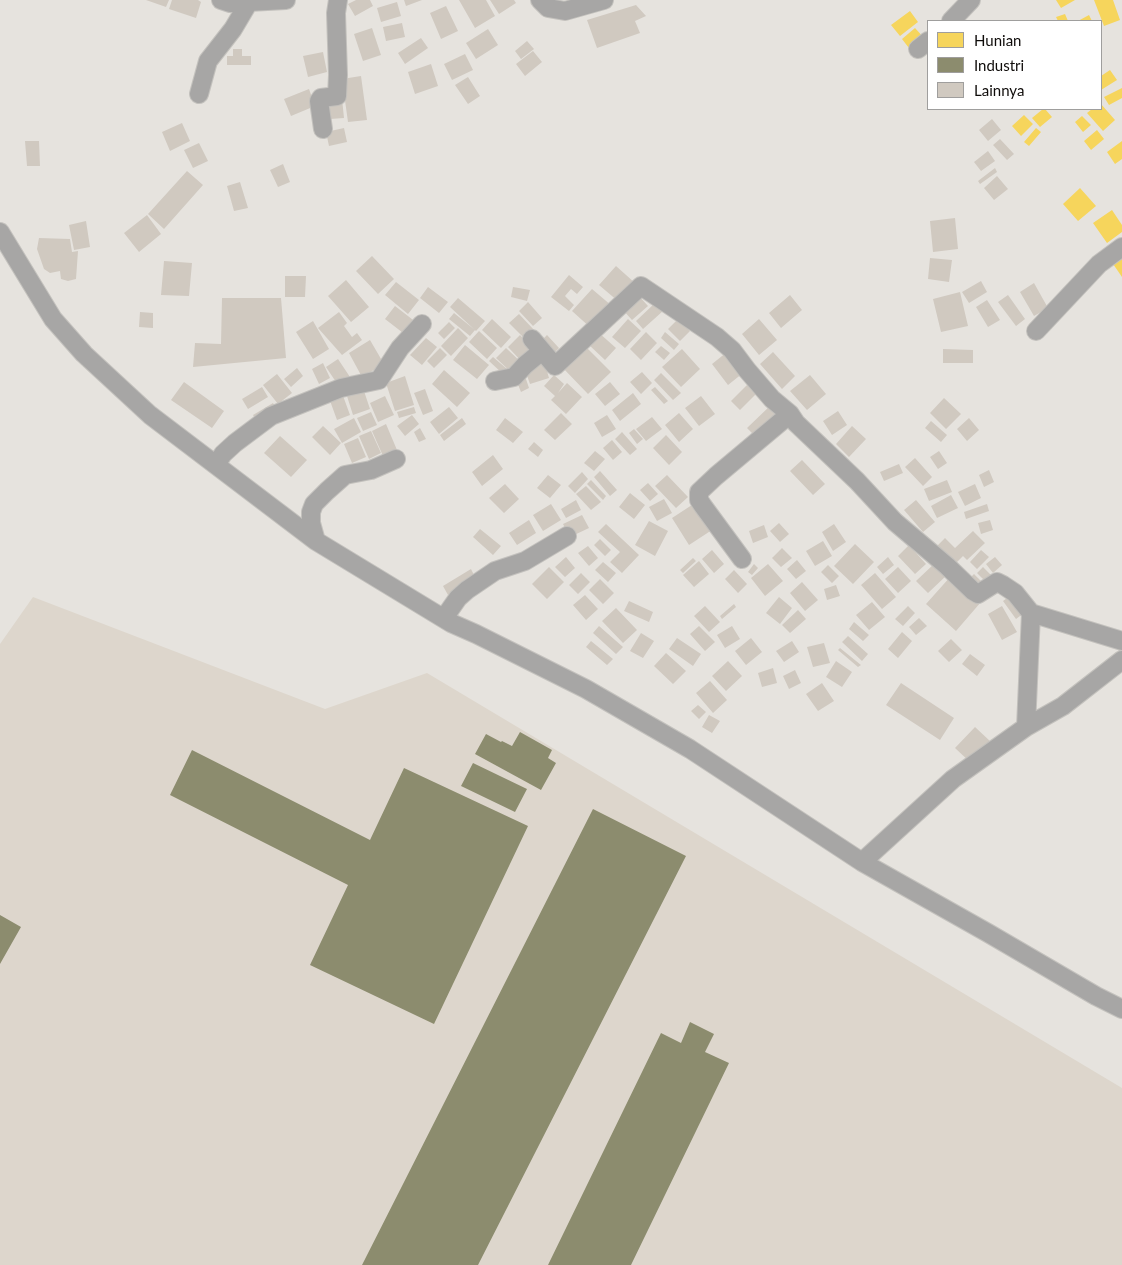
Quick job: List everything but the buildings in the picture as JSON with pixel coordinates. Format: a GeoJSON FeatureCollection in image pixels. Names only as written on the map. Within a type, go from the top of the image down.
{"type":"FeatureCollection","features":[{"type":"Feature","properties":{"kind":"street"},"geometry":{"type":"LineString","coordinates":[[220,0],[230,3],[286,0]]}},
{"type":"Feature","properties":{"kind":"street"},"geometry":{"type":"LineString","coordinates":[[323,129],[321,98],[337,96],[336,13],[338,0]]}},
{"type":"Feature","properties":{"kind":"street"},"geometry":{"type":"LineString","coordinates":[[540,0],[548,8],[565,11],[604,0]]}},
{"type":"Feature","properties":{"kind":"street"},"geometry":{"type":"LineString","coordinates":[[952,20],[971,0]]}},
{"type":"Feature","properties":{"kind":"street"},"geometry":{"type":"LineString","coordinates":[[199,94],[208,61],[233,29],[249,2]]}},
{"type":"Feature","properties":{"kind":"street"},"geometry":{"type":"LineString","coordinates":[[0,232],[53,319],[84,354],[150,415],[316,541],[444,618],[586,689],[690,749],[862,862],[1122,1009]]}},
{"type":"Feature","properties":{"kind":"street"},"geometry":{"type":"LineString","coordinates":[[1036,331],[1099,264],[1122,246]]}},
{"type":"Feature","properties":{"kind":"street"},"geometry":{"type":"LineString","coordinates":[[495,381],[514,377],[525,365],[537,345],[555,366],[641,286],[717,337],[732,350],[762,387],[790,414],[796,423],[858,481],[895,522],[978,594],[997,582],[1014,593],[1031,613],[1122,641]]}},
{"type":"Feature","properties":{"kind":"street"},"geometry":{"type":"LineString","coordinates":[[216,465],[223,454],[234,443],[271,416],[341,388],[380,380],[400,348],[422,324]]}},
{"type":"Feature","properties":{"kind":"street"},"geometry":{"type":"LineString","coordinates":[[742,559],[699,500],[699,492],[790,414]]}},
{"type":"Feature","properties":{"kind":"street"},"geometry":{"type":"LineString","coordinates":[[316,541],[311,523],[311,512],[314,504],[345,475],[371,470],[396,459]]}},
{"type":"Feature","properties":{"kind":"street"},"geometry":{"type":"LineString","coordinates":[[444,618],[458,598],[495,570],[525,561],[566,536]]}},
{"type":"Feature","properties":{"kind":"street"},"geometry":{"type":"LineString","coordinates":[[1026,728],[1031,613]]}},
{"type":"Feature","properties":{"kind":"street"},"geometry":{"type":"LineString","coordinates":[[862,862],[953,779],[1026,728],[1063,706],[1122,660]]}},
{"type":"Feature","properties":{"kind":"shaded area"},"geometry":{"type":"Polygon","coordinates":[[[33,597],[325,709],[427,673],[1122,1088],[1122,1265],[0,1265],[0,644],[33,597]]]}}]}
